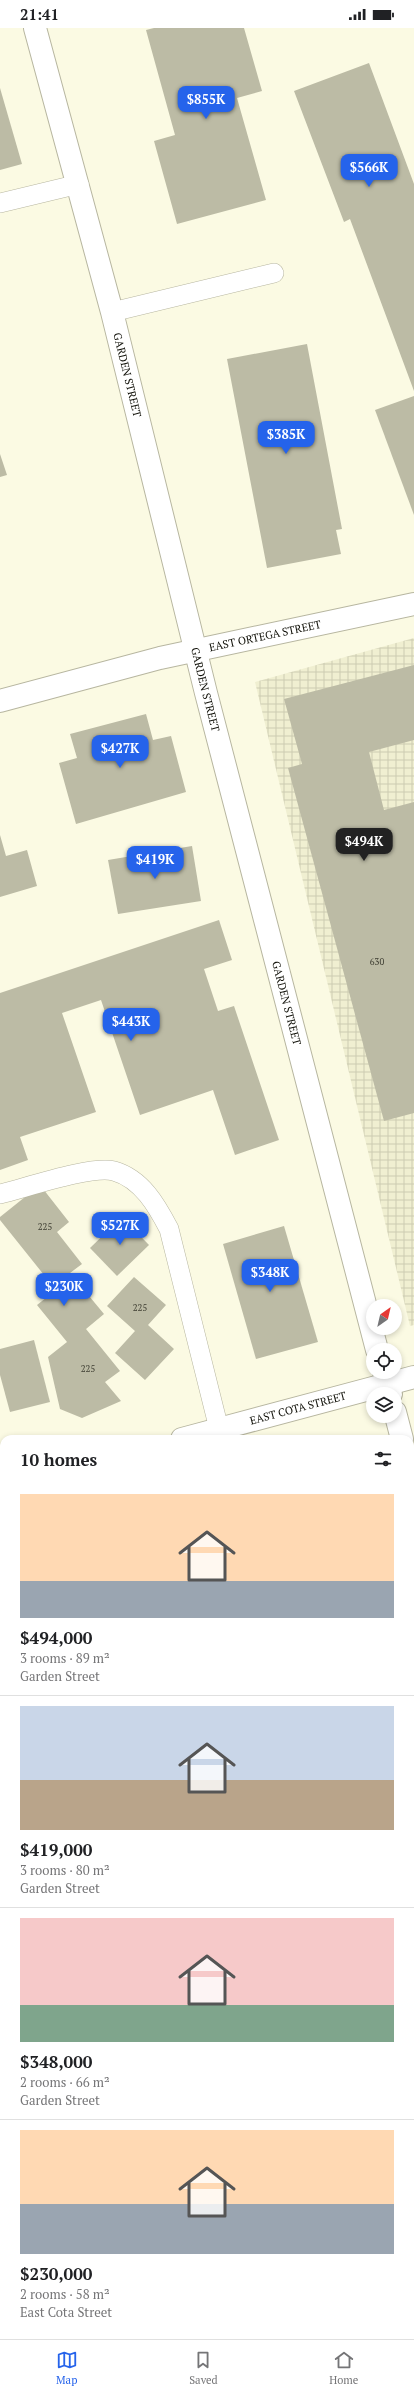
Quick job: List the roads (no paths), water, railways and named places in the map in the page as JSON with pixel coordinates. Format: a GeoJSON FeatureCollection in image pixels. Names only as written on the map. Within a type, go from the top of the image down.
{"type":"FeatureCollection","features":[{"type":"Feature","properties":{"kind":"main road","name":"GARDEN STREET"},"geometry":{"type":"LineString","coordinates":[[35,28],[79,184],[196,652],[375,1343]]}},
{"type":"Feature","properties":{"kind":"main road","name":"EAST ORTEGA STREET"},"geometry":{"type":"LineString","coordinates":[[0,701],[160,658],[196,652],[414,604]]}},
{"type":"Feature","properties":{"kind":"main road","name":"EAST COTA STREET"},"geometry":{"type":"LineString","coordinates":[[198,1435],[388,1383],[414,1378]]}},
{"type":"Feature","properties":{"kind":"main road"},"geometry":{"type":"LineString","coordinates":[[398,1423],[401,1435]]}},
{"type":"Feature","properties":{"kind":"lane"},"geometry":{"type":"LineString","coordinates":[[0,203],[79,184]]}},
{"type":"Feature","properties":{"kind":"lane"},"geometry":{"type":"LineString","coordinates":[[112,312],[274,273]]}},
{"type":"Feature","properties":{"kind":"lane"},"geometry":{"type":"LineString","coordinates":[[0,1194],[92,1171],[113,1171],[126,1176],[143,1188],[156,1204],[169,1229],[218,1430]]}}]}
